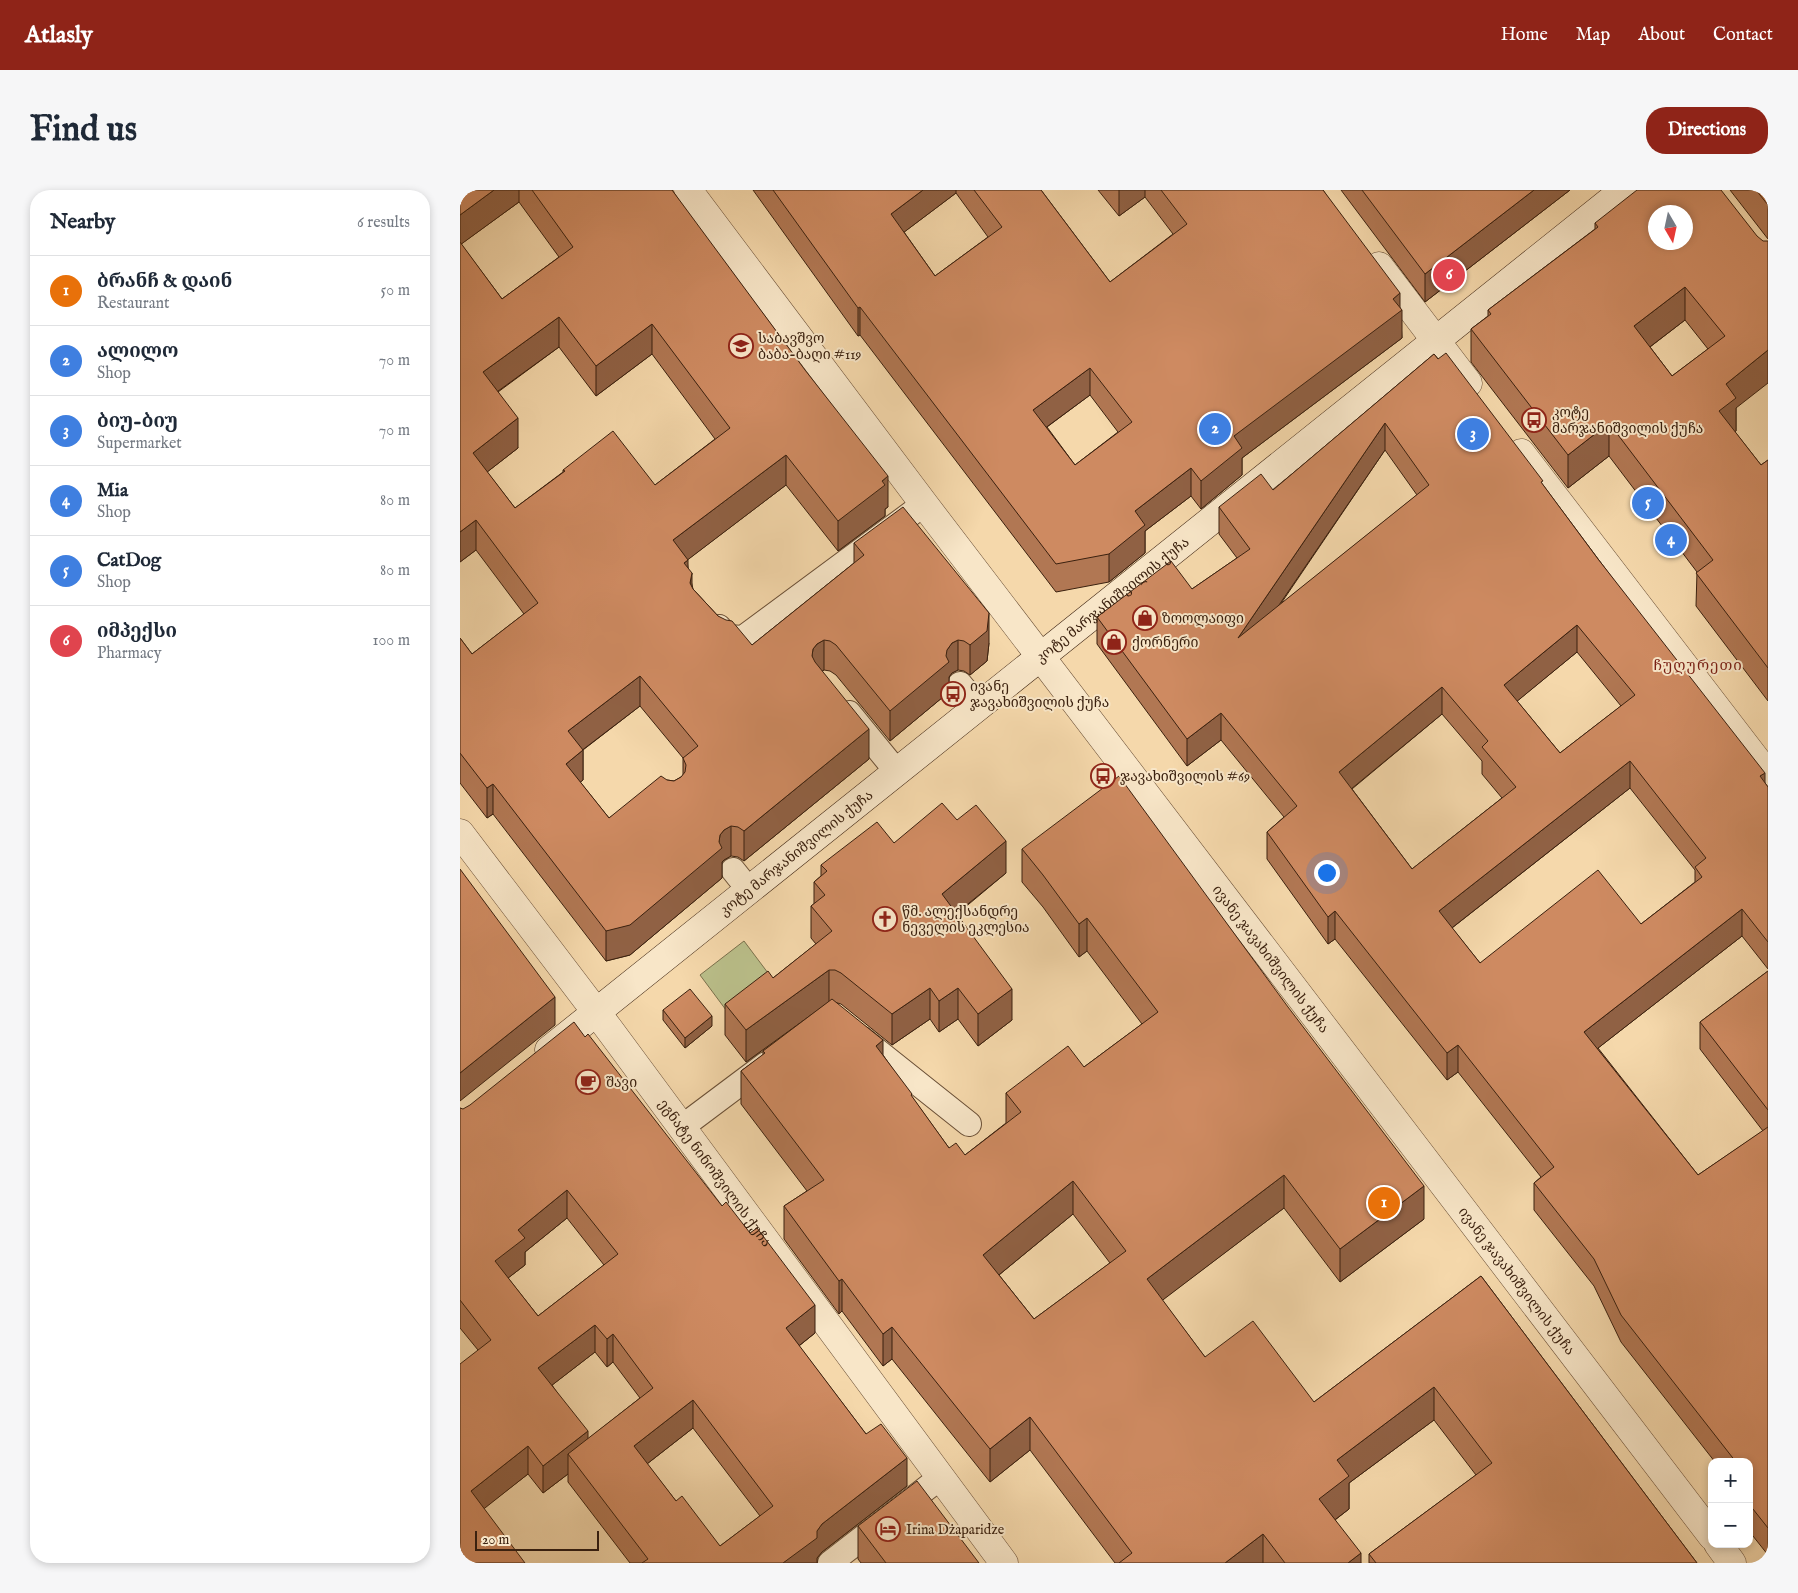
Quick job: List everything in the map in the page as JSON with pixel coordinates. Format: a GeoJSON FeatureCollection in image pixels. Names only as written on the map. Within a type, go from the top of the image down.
{"type":"FeatureCollection","features":[{"type":"Feature","properties":{"kind":"street","name":"ივანე ჯავახიშვილის ქუჩა"},"geometry":{"type":"LineString","coordinates":[[688,190],[1040,657],[1708,1531]]}},
{"type":"Feature","properties":{"kind":"street","name":"კოტე მარჯანიშვილის ქუჩა"},"geometry":{"type":"LineString","coordinates":[[526,1068],[596,1012],[741,880],[897,772],[1624,190]]}},
{"type":"Feature","properties":{"kind":"street"},"geometry":{"type":"LineString","coordinates":[[1362,243],[1483,403]]}},
{"type":"Feature","properties":{"kind":"street"},"geometry":{"type":"LineString","coordinates":[[1507,434],[1768,775]]}},
{"type":"Feature","properties":{"kind":"street","name":"ეგნატე ნინოშვილის ქუჩა"},"geometry":{"type":"LineString","coordinates":[[460,833],[682,1127],[1004,1563]]}},
{"type":"Feature","properties":{"kind":"street"},"geometry":{"type":"LineString","coordinates":[[1721,1548],[1732,1563]]}},
{"type":"Feature","properties":{"kind":"lane"},"geometry":{"type":"LineString","coordinates":[[703,610],[728,637],[743,638],[924,504]]}},
{"type":"Feature","properties":{"kind":"lane"},"geometry":{"type":"LineString","coordinates":[[960,684],[978,707]]}},
{"type":"Feature","properties":{"kind":"lane"},"geometry":{"type":"LineString","coordinates":[[838,698],[897,772]]}},
{"type":"Feature","properties":{"kind":"lane"},"geometry":{"type":"LineString","coordinates":[[847,1027],[969,1124]]}},
{"type":"Feature","properties":{"kind":"lane"},"geometry":{"type":"LineString","coordinates":[[682,1127],[785,1050]]}},
{"type":"Feature","properties":{"kind":"lane"},"geometry":{"type":"LineString","coordinates":[[830,1563],[941,1477]]}},
{"type":"Feature","properties":{"kind":"green space"},"geometry":{"type":"Polygon","coordinates":[[[744,941],[771,977],[726,1010],[700,975],[744,941]]]}},
{"type":"Feature","properties":{"kind":"building"},"geometry":{"type":"Polygon","coordinates":[[[460,190],[494,190],[460,215],[460,190]]]}},
{"type":"Feature","properties":{"kind":"building"},"geometry":{"type":"Polygon","coordinates":[[[532,190],[672,190],[805,370],[888,476],[882,481],[885,485],[838,521],[786,455],[673,540],[688,560],[684,563],[692,573],[690,583],[693,589],[718,616],[732,621],[752,645],[864,555],[854,543],[903,507],[989,613],[987,631],[970,645],[958,640],[952,643],[947,650],[946,656],[949,662],[890,711],[836,645],[824,640],[817,644],[813,649],[812,656],[815,662],[869,729],[744,831],[738,827],[731,826],[724,830],[720,835],[719,842],[722,848],[630,925],[606,931],[493,784],[487,788],[460,753],[460,638],[472,654],[538,603],[476,520],[460,532],[460,242],[502,299],[573,247],[532,190]],[[559,317],[483,372],[518,418],[473,453],[515,508],[565,471],[563,470],[613,431],[655,485],[730,428],[652,324],[596,366],[559,317]],[[640,676],[568,731],[583,750],[566,764],[609,818],[661,776],[667,780],[674,781],[681,777],[685,772],[686,765],[683,758],[698,746],[640,676]]]}},
{"type":"Feature","properties":{"kind":"building"},"geometry":{"type":"Polygon","coordinates":[[[773,190],[923,190],[891,214],[935,276],[1002,227],[974,190],[1041,190],[1110,282],[1187,224],[1161,190],[1323,190],[1400,293],[1393,299],[1402,310],[1234,436],[1242,448],[1201,481],[1191,468],[1135,511],[1145,525],[1109,554],[1056,564],[860,307],[858,308],[773,190]],[[1090,368],[1033,410],[1075,465],[1132,422],[1090,368]]]}},
{"type":"Feature","properties":{"kind":"building"},"geometry":{"type":"Polygon","coordinates":[[[1362,190],[1534,190],[1425,274],[1362,190]]]}},
{"type":"Feature","properties":{"kind":"building"},"geometry":{"type":"Polygon","coordinates":[[[1637,190],[1721,190],[1757,236],[1763,241],[1768,241],[1768,350],[1726,384],[1736,398],[1719,411],[1761,465],[1768,460],[1768,668],[1696,573],[1713,560],[1609,423],[1568,455],[1471,329],[1491,314],[1488,310],[1598,227],[1595,223],[1637,190]],[[1685,287],[1634,326],[1672,376],[1725,336],[1685,287]]]}},
{"type":"Feature","properties":{"kind":"building"},"geometry":{"type":"Polygon","coordinates":[[[1756,190],[1768,190],[1768,205],[1756,190]]]}},
{"type":"Feature","properties":{"kind":"building"},"geometry":{"type":"Polygon","coordinates":[[[1446,353],[1543,481],[1541,482],[1598,559],[1765,773],[1760,776],[1768,787],[1768,942],[1742,909],[1584,1032],[1698,1175],[1768,1127],[1768,1528],[1753,1509],[1753,1458],[1733,1458],[1621,1315],[1594,1259],[1534,1183],[1554,1167],[1458,1045],[1447,1053],[1335,911],[1328,917],[1267,832],[1297,806],[1221,713],[1187,739],[1097,617],[1171,561],[1192,589],[1250,549],[1219,507],[1261,474],[1273,490],[1434,354],[1438,359],[1446,353]],[[1385,423],[1238,638],[1429,485],[1385,423]],[[1577,625],[1504,685],[1560,753],[1635,695],[1577,625]],[[1442,687],[1339,772],[1412,869],[1516,787],[1482,747],[1488,741],[1442,687]],[[1630,761],[1439,911],[1480,963],[1598,870],[1641,924],[1702,877],[1695,867],[1706,858],[1630,761]]]}},
{"type":"Feature","properties":{"kind":"building"},"geometry":{"type":"Polygon","coordinates":[[[1119,776],[1288,1007],[1424,1186],[1340,1249],[1284,1175],[1147,1279],[1205,1357],[1253,1321],[1314,1402],[1481,1276],[1697,1563],[1376,1563],[1369,1554],[1492,1463],[1434,1387],[1337,1460],[1349,1476],[1319,1499],[1361,1553],[1348,1563],[1285,1563],[1263,1534],[1225,1563],[1119,1563],[1132,1553],[1030,1417],[990,1449],[892,1327],[883,1334],[842,1279],[839,1281],[784,1206],[824,1180],[741,1071],[765,1053],[763,1051],[832,999],[883,1040],[876,1046],[949,1148],[956,1143],[965,1155],[1021,1112],[1006,1093],[1068,1046],[1084,1067],[1158,1012],[1087,918],[1079,924],[1022,849],[1119,776]],[[1073,1181],[983,1255],[1034,1319],[1126,1251],[1073,1181]]]}},
{"type":"Feature","properties":{"kind":"building"},"geometry":{"type":"Polygon","coordinates":[[[942,803],[957,820],[976,805],[1006,841],[942,894],[1012,989],[978,1014],[958,988],[939,1001],[930,988],[892,1014],[841,973],[829,970],[746,1030],[725,1004],[768,971],[773,978],[832,931],[811,906],[825,895],[814,882],[827,871],[821,865],[877,822],[894,843],[942,803]]]}},
{"type":"Feature","properties":{"kind":"building"},"geometry":{"type":"Polygon","coordinates":[[[460,869],[555,997],[460,1073],[460,869]]]}},
{"type":"Feature","properties":{"kind":"building"},"geometry":{"type":"Polygon","coordinates":[[[1768,971],[1768,1110],[1700,1022],[1768,971]]]}},
{"type":"Feature","properties":{"kind":"building"},"geometry":{"type":"Polygon","coordinates":[[[690,989],[712,1016],[685,1038],[663,1010],[690,989]]]}},
{"type":"Feature","properties":{"kind":"building"},"geometry":{"type":"Polygon","coordinates":[[[574,1022],[585,1037],[588,1034],[722,1206],[726,1202],[750,1233],[757,1228],[815,1305],[786,1328],[866,1434],[881,1424],[907,1458],[822,1524],[817,1531],[817,1538],[783,1563],[642,1563],[648,1559],[568,1454],[653,1388],[613,1334],[607,1339],[595,1325],[538,1368],[588,1431],[543,1466],[528,1446],[471,1491],[525,1563],[460,1563],[460,1364],[491,1340],[460,1300],[460,1108],[463,1109],[574,1022]],[[567,1190],[518,1230],[525,1238],[495,1261],[538,1316],[618,1254],[567,1190]],[[693,1400],[634,1446],[676,1501],[682,1496],[720,1546],[773,1506],[693,1400]]]}},
{"type":"Feature","properties":{"kind":"building"},"geometry":{"type":"Polygon","coordinates":[[[917,1481],[979,1563],[886,1563],[858,1526],[917,1481]]]}},
{"type":"Feature","properties":{"kind":"place","name":"იმპექსი"},"geometry":{"type":"Point","coordinates":[1449,275]}},
{"type":"Feature","properties":{"kind":"place","name":"საბავშვო ბაბა-ბაღი #119"},"geometry":{"type":"Point","coordinates":[741,346]}},
{"type":"Feature","properties":{"kind":"place","name":"კოტე მარჯანიშვილის ქუჩა"},"geometry":{"type":"Point","coordinates":[1534,420]}},
{"type":"Feature","properties":{"kind":"place","name":"ალილო"},"geometry":{"type":"Point","coordinates":[1215,429]}},
{"type":"Feature","properties":{"kind":"place","name":"ბიუ-ბიუ"},"geometry":{"type":"Point","coordinates":[1473,434]}},
{"type":"Feature","properties":{"kind":"place","name":"CatDog"},"geometry":{"type":"Point","coordinates":[1648,503]}},
{"type":"Feature","properties":{"kind":"place","name":"Mia"},"geometry":{"type":"Point","coordinates":[1671,540]}},
{"type":"Feature","properties":{"kind":"place","name":"ზოოლაიფი"},"geometry":{"type":"Point","coordinates":[1145,618]}},
{"type":"Feature","properties":{"kind":"place","name":"ქორნერი"},"geometry":{"type":"Point","coordinates":[1114,642]}},
{"type":"Feature","properties":{"kind":"place","name":"ივანე ჯავახიშვილის ქუჩა"},"geometry":{"type":"Point","coordinates":[953,694]}},
{"type":"Feature","properties":{"kind":"place","name":"ჯავახიშვილის #69"},"geometry":{"type":"Point","coordinates":[1103,776]}},
{"type":"Feature","properties":{"kind":"place","name":"წმ. ალექსანდრე ნეველის ეკლესია"},"geometry":{"type":"Point","coordinates":[885,919]}},
{"type":"Feature","properties":{"kind":"place","name":"შავი"},"geometry":{"type":"Point","coordinates":[588,1082]}},
{"type":"Feature","properties":{"kind":"place","name":"ბრანჩ & დაინ"},"geometry":{"type":"Point","coordinates":[1384,1203]}},
{"type":"Feature","properties":{"kind":"place","name":"Irina Dżaparidze"},"geometry":{"type":"Point","coordinates":[888,1529]}},
{"type":"Feature","properties":{"kind":"district","name":"ჩუღურეთი"},"geometry":{"type":"Point","coordinates":[1698,665]}}]}
